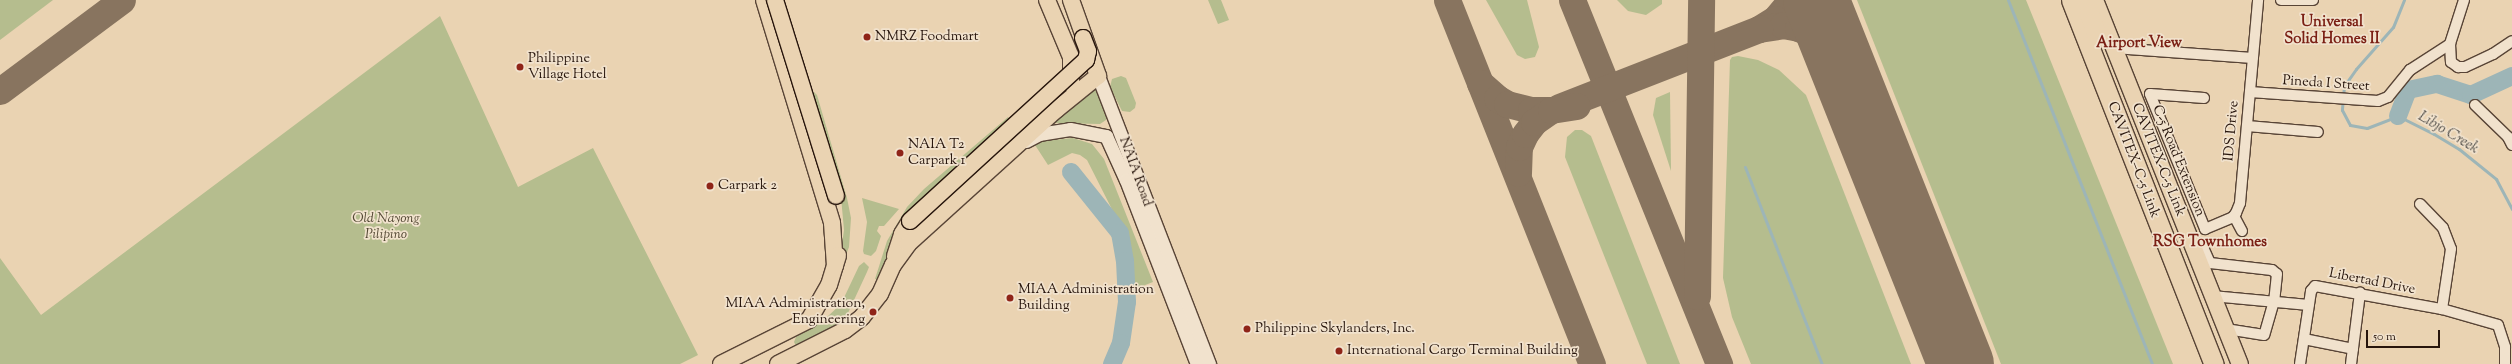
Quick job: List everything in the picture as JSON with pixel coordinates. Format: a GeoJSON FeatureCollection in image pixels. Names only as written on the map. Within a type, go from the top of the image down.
{"type":"FeatureCollection","features":[{"type":"Feature","properties":{"kind":"highway","name":"CAVITEX–C-5 Link"},"geometry":{"type":"LineString","coordinates":[[2071,0],[2214,364]]}},
{"type":"Feature","properties":{"kind":"highway","name":"CAVITEX–C-5 Link"},"geometry":{"type":"LineString","coordinates":[[2085,0],[2105,59],[2226,364]]}},
{"type":"Feature","properties":{"kind":"main road"},"geometry":{"type":"LineString","coordinates":[[764,0],[832,223],[835,266]]}},
{"type":"Feature","properties":{"kind":"main road"},"geometry":{"type":"LineString","coordinates":[[721,364],[809,320],[821,304],[835,266],[840,244],[841,220],[836,196],[775,0]]}},
{"type":"Feature","properties":{"kind":"main road"},"geometry":{"type":"LineString","coordinates":[[770,22],[779,0]]}},
{"type":"Feature","properties":{"kind":"main road"},"geometry":{"type":"LineString","coordinates":[[1064,0],[1048,3],[1071,58],[1072,76],[1067,101]]}},
{"type":"Feature","properties":{"kind":"main road"},"geometry":{"type":"LineString","coordinates":[[1070,0],[1098,76]]}},
{"type":"Feature","properties":{"kind":"main road"},"geometry":{"type":"LineString","coordinates":[[893,265],[899,243],[910,221],[1086,60],[1088,51],[1070,0]]}},
{"type":"Feature","properties":{"kind":"main road","name":"CAVITEX-C-5 Link"},"geometry":{"type":"LineString","coordinates":[[2095,0],[2198,246],[2212,296],[2240,364]]}},
{"type":"Feature","properties":{"kind":"main road"},"geometry":{"type":"LineString","coordinates":[[2101,0],[2114,48]]}},
{"type":"Feature","properties":{"kind":"main road"},"geometry":{"type":"LineString","coordinates":[[1071,58],[1098,76]]}},
{"type":"Feature","properties":{"kind":"main road","name":"NAIA Road"},"geometry":{"type":"LineString","coordinates":[[778,364],[845,330],[872,306],[880,294],[893,265],[908,244],[1067,101],[1098,76]]}},
{"type":"Feature","properties":{"kind":"main road"},"geometry":{"type":"LineString","coordinates":[[781,334],[793,357]]}},
{"type":"Feature","properties":{"kind":"street","name":"IDS Drive"},"geometry":{"type":"LineString","coordinates":[[2234,216],[2240,203],[2258,0]]}},
{"type":"Feature","properties":{"kind":"street"},"geometry":{"type":"LineString","coordinates":[[2281,0],[2314,0]]}},
{"type":"Feature","properties":{"kind":"street"},"geometry":{"type":"LineString","coordinates":[[2464,0],[2450,44],[2451,62],[2458,67],[2465,67],[2493,54],[2512,41]]}},
{"type":"Feature","properties":{"kind":"street","name":"Pineda I Street"},"geometry":{"type":"LineString","coordinates":[[2250,92],[2348,100],[2372,101],[2384,99],[2410,70],[2450,44]]}},
{"type":"Feature","properties":{"kind":"street"},"geometry":{"type":"LineString","coordinates":[[2114,48],[2253,58]]}},
{"type":"Feature","properties":{"kind":"street","name":"NAIA Road"},"geometry":{"type":"LineString","coordinates":[[1098,76],[1209,364]]}},
{"type":"Feature","properties":{"kind":"street","name":"C-5 Road Extension"},"geometry":{"type":"LineString","coordinates":[[2204,98],[2150,94],[2205,228]]}},
{"type":"Feature","properties":{"kind":"street"},"geometry":{"type":"LineString","coordinates":[[2475,105],[2511,139]]}},
{"type":"Feature","properties":{"kind":"street"},"geometry":{"type":"LineString","coordinates":[[2247,126],[2318,132]]}},
{"type":"Feature","properties":{"kind":"street","name":"NAIA Road"},"geometry":{"type":"LineString","coordinates":[[1019,144],[1040,134],[1070,129],[1106,136],[1126,180],[1196,364]]}},
{"type":"Feature","properties":{"kind":"street"},"geometry":{"type":"LineString","coordinates":[[2420,204],[2443,228],[2451,249],[2442,309]]}},
{"type":"Feature","properties":{"kind":"street"},"geometry":{"type":"LineString","coordinates":[[2225,329],[2264,335],[2274,301],[2277,277],[2274,271],[2210,264],[2198,246],[2205,228],[2234,216],[2242,231]]}},
{"type":"Feature","properties":{"kind":"street","name":"Libertad Drive"},"geometry":{"type":"LineString","coordinates":[[2309,305],[2313,287],[2360,293],[2442,309],[2498,324],[2505,347],[2505,364]]}},
{"type":"Feature","properties":{"kind":"street"},"geometry":{"type":"LineString","coordinates":[[2351,364],[2360,293]]}},
{"type":"Feature","properties":{"kind":"street"},"geometry":{"type":"LineString","coordinates":[[2212,296],[2309,305],[2300,364]]}},
{"type":"Feature","properties":{"kind":"street"},"geometry":{"type":"LineString","coordinates":[[2304,339],[2353,349]]}},
{"type":"Feature","properties":{"kind":"green space"},"geometry":{"type":"Polygon","coordinates":[[[0,0],[53,0],[0,40],[0,0]]]}},
{"type":"Feature","properties":{"kind":"green space"},"geometry":{"type":"Polygon","coordinates":[[[1208,0],[1221,0],[1229,20],[1218,24],[1208,0]]]}},
{"type":"Feature","properties":{"kind":"green space"},"geometry":{"type":"Polygon","coordinates":[[[1486,0],[1527,0],[1539,47],[1535,57],[1525,59],[1517,55],[1486,0]]]}},
{"type":"Feature","properties":{"kind":"green space"},"geometry":{"type":"Polygon","coordinates":[[[1617,0],[1662,0],[1662,4],[1646,15],[1628,11],[1617,0]]]}},
{"type":"Feature","properties":{"kind":"green space"},"geometry":{"type":"Polygon","coordinates":[[[1857,0],[2026,0],[2173,364],[2001,364],[1857,0]]]}},
{"type":"Feature","properties":{"kind":"green space","name":"Old Nayong Pilipino"},"geometry":{"type":"Polygon","coordinates":[[[440,16],[518,187],[593,148],[698,355],[680,364],[0,364],[0,258],[41,315],[440,16]]]}},
{"type":"Feature","properties":{"kind":"green space"},"geometry":{"type":"Polygon","coordinates":[[[1738,56],[1758,60],[1779,70],[1806,95],[1911,364],[1751,364],[1732,317],[1723,278],[1730,60],[1732,57],[1738,56]]]}},
{"type":"Feature","properties":{"kind":"green space"},"geometry":{"type":"Polygon","coordinates":[[[1121,76],[1126,78],[1136,103],[1135,108],[1130,112],[1122,111],[1110,87],[1112,79],[1121,76]]]}},
{"type":"Feature","properties":{"kind":"green space"},"geometry":{"type":"Polygon","coordinates":[[[1093,83],[1109,115],[1106,120],[1100,124],[1053,123],[1093,83]]]}},
{"type":"Feature","properties":{"kind":"green space"},"geometry":{"type":"Polygon","coordinates":[[[814,92],[817,95],[847,198],[851,218],[849,247],[841,268],[839,265],[844,230],[841,197],[811,95],[814,92]]]}},
{"type":"Feature","properties":{"kind":"green space"},"geometry":{"type":"Polygon","coordinates":[[[1670,92],[1671,171],[1653,115],[1656,98],[1670,92]]]}},
{"type":"Feature","properties":{"kind":"green space"},"geometry":{"type":"Polygon","coordinates":[[[1008,117],[1010,120],[891,243],[880,279],[875,279],[887,241],[907,207],[924,189],[1008,117]]]}},
{"type":"Feature","properties":{"kind":"green space"},"geometry":{"type":"Polygon","coordinates":[[[1575,130],[1582,130],[1591,136],[1680,364],[1647,364],[1565,157],[1567,137],[1575,130]]]}},
{"type":"Feature","properties":{"kind":"green space"},"geometry":{"type":"Polygon","coordinates":[[[1073,138],[1092,144],[1104,159],[1153,282],[1135,289],[1132,286],[1124,233],[1087,160],[1080,155],[1072,153],[1048,165],[1035,145],[1043,141],[1073,138]]]}},
{"type":"Feature","properties":{"kind":"green space"},"geometry":{"type":"Polygon","coordinates":[[[862,198],[899,209],[884,226],[879,226],[877,231],[881,236],[876,251],[871,256],[864,254],[863,251],[867,222],[862,198]]]}},
{"type":"Feature","properties":{"kind":"green space"},"geometry":{"type":"Polygon","coordinates":[[[864,262],[869,267],[848,313],[834,327],[798,347],[796,346],[794,342],[796,337],[826,318],[841,304],[859,266],[864,262]]]}},
{"type":"Feature","properties":{"kind":"waterway"},"geometry":{"type":"LineString","coordinates":[[2008,0],[2152,364]]}},
{"type":"Feature","properties":{"kind":"waterway","name":"Libjo Creek"},"geometry":{"type":"LineString","coordinates":[[2404,0],[2393,27],[2356,69],[2344,86],[2342,110],[2350,125],[2367,128],[2398,116],[2434,134],[2459,149],[2496,179],[2512,209]]}},
{"type":"Feature","properties":{"kind":"waterway"},"geometry":{"type":"LineString","coordinates":[[2398,116],[2408,90],[2437,84],[2471,95],[2512,76]]}},
{"type":"Feature","properties":{"kind":"waterway"},"geometry":{"type":"LineString","coordinates":[[1745,167],[1822,364]]}},
{"type":"Feature","properties":{"kind":"waterway"},"geometry":{"type":"LineString","coordinates":[[1071,172],[1120,233],[1125,261],[1127,302],[1121,343],[1112,364]]}},
{"type":"Feature","properties":{"kind":"taxiway"},"geometry":{"type":"LineString","coordinates":[[0,91],[122,0]]}},
{"type":"Feature","properties":{"kind":"taxiway"},"geometry":{"type":"LineString","coordinates":[[1447,0],[1592,364]]}},
{"type":"Feature","properties":{"kind":"taxiway"},"geometry":{"type":"LineString","coordinates":[[1572,0],[1719,364]]}},
{"type":"Feature","properties":{"kind":"taxiway"},"geometry":{"type":"LineString","coordinates":[[1697,296],[1701,0]]}},
{"type":"Feature","properties":{"kind":"taxiway"},"geometry":{"type":"LineString","coordinates":[[1791,0],[1775,19],[1759,29],[1783,25],[1798,28],[1813,34],[1827,45],[1844,70]]}},
{"type":"Feature","properties":{"kind":"taxiway"},"geometry":{"type":"LineString","coordinates":[[1559,107],[1759,29]]}},
{"type":"Feature","properties":{"kind":"taxiway"},"geometry":{"type":"LineString","coordinates":[[1480,83],[1497,98],[1507,104],[1531,110],[1551,110]]}},
{"type":"Feature","properties":{"kind":"taxiway"},"geometry":{"type":"LineString","coordinates":[[1518,173],[1519,147],[1525,134],[1534,122],[1551,110],[1577,106]]}},
{"type":"Feature","properties":{"kind":"runway"},"geometry":{"type":"LineString","coordinates":[[1816,0],[1961,364]]}},
{"type":"Feature","properties":{"kind":"place","name":"NMRZ Foodmart"},"geometry":{"type":"Point","coordinates":[867,37]}},
{"type":"Feature","properties":{"kind":"place","name":"Philippine Village Hotel"},"geometry":{"type":"Point","coordinates":[520,67]}},
{"type":"Feature","properties":{"kind":"place","name":"NAIA T2 Carpark 1"},"geometry":{"type":"Point","coordinates":[900,153]}},
{"type":"Feature","properties":{"kind":"place","name":"Carpark 2"},"geometry":{"type":"Point","coordinates":[710,186]}},
{"type":"Feature","properties":{"kind":"place","name":"MIAA Administration Building"},"geometry":{"type":"Point","coordinates":[1010,298]}},
{"type":"Feature","properties":{"kind":"place","name":"MIAA Administration, Engineering"},"geometry":{"type":"Point","coordinates":[873,312]}},
{"type":"Feature","properties":{"kind":"place","name":"Philippine Skylanders, Inc."},"geometry":{"type":"Point","coordinates":[1247,329]}},
{"type":"Feature","properties":{"kind":"place","name":"International Cargo Terminal Building"},"geometry":{"type":"Point","coordinates":[1339,351]}},
{"type":"Feature","properties":{"kind":"district","name":"Universal Solid Homes II"},"geometry":{"type":"Point","coordinates":[2332,30]}},
{"type":"Feature","properties":{"kind":"district","name":"Airport View"},"geometry":{"type":"Point","coordinates":[2139,44]}},
{"type":"Feature","properties":{"kind":"district","name":"RSG Townhomes"},"geometry":{"type":"Point","coordinates":[2210,243]}}]}
